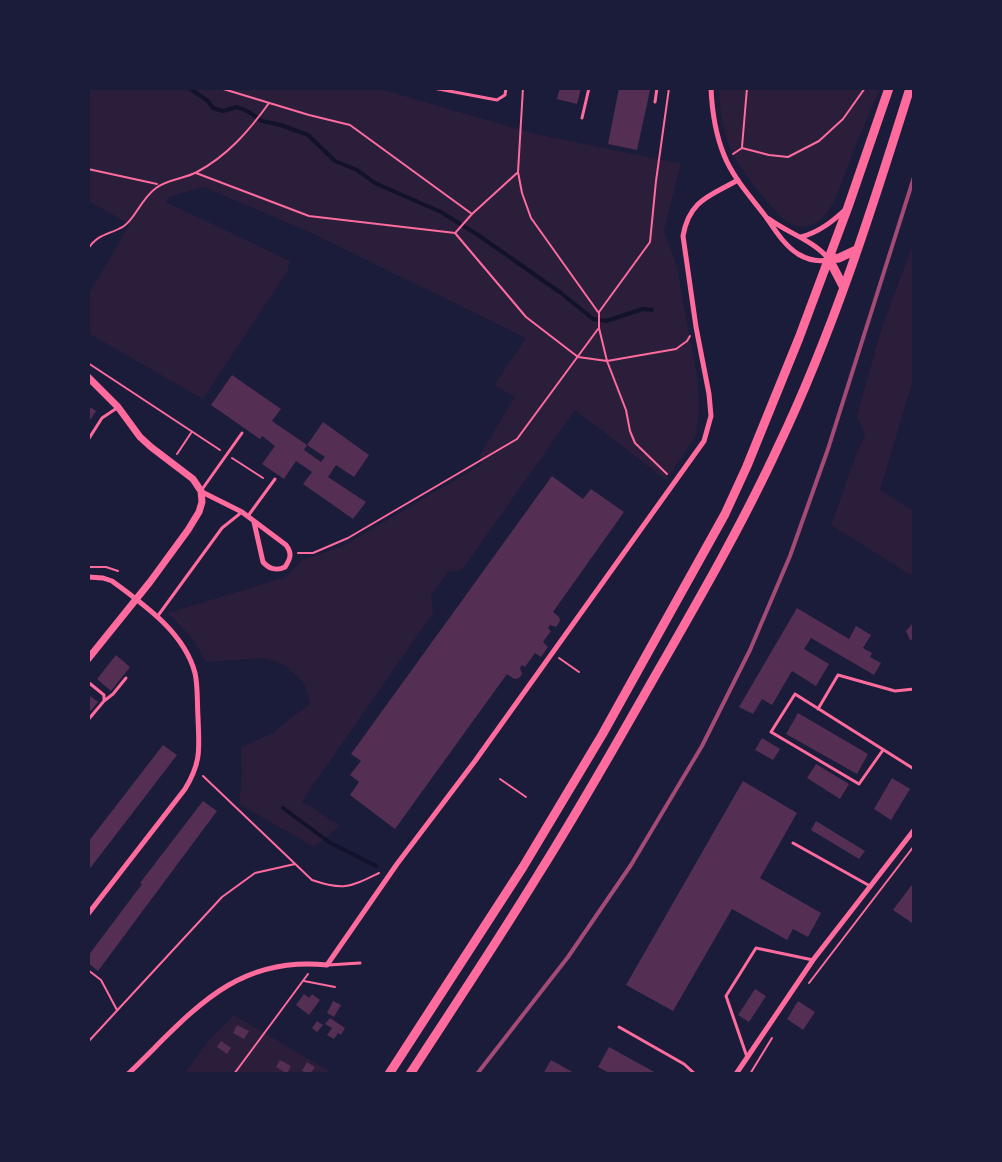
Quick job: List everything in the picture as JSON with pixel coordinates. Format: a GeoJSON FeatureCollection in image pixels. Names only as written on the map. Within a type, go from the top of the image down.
{"type":"FeatureCollection","features":[{"type":"Feature","properties":{"kind":"main road"},"geometry":{"type":"LineString","coordinates":[[389,1074],[523,867],[617,709],[718,527],[768,416],[829,259],[889,88]]}},
{"type":"Feature","properties":{"kind":"main road"},"geometry":{"type":"LineString","coordinates":[[410,1074],[538,874],[694,607],[778,448],[816,360],[910,88]]}},
{"type":"Feature","properties":{"kind":"main road"},"geometry":{"type":"LineString","coordinates":[[829,259],[856,250]]}},
{"type":"Feature","properties":{"kind":"main road"},"geometry":{"type":"LineString","coordinates":[[829,259],[843,286]]}},
{"type":"Feature","properties":{"kind":"street"},"geometry":{"type":"LineString","coordinates":[[711,88],[715,129],[725,158],[738,180],[784,242],[801,257],[820,261],[829,259]]}},
{"type":"Feature","properties":{"kind":"street"},"geometry":{"type":"LineString","coordinates":[[128,1074],[221,988],[247,975],[283,965],[327,965],[704,441],[711,416],[709,394],[683,236],[685,222],[693,208],[706,196],[738,180]]}},
{"type":"Feature","properties":{"kind":"street"},"geometry":{"type":"LineString","coordinates":[[800,237],[817,232],[848,207]]}},
{"type":"Feature","properties":{"kind":"street"},"geometry":{"type":"LineString","coordinates":[[765,216],[817,247],[829,259]]}},
{"type":"Feature","properties":{"kind":"street"},"geometry":{"type":"LineString","coordinates":[[88,377],[118,407],[140,437],[193,479],[201,491],[202,502],[199,512],[137,600],[88,659]]}},
{"type":"Feature","properties":{"kind":"street"},"geometry":{"type":"LineString","coordinates":[[201,491],[242,512],[286,545],[290,552],[285,567],[274,569],[263,562],[254,522]]}},
{"type":"Feature","properties":{"kind":"street"},"geometry":{"type":"LineString","coordinates":[[88,577],[112,581],[181,641],[196,676],[199,745],[195,772],[185,789],[88,914]]}},
{"type":"Feature","properties":{"kind":"street"},"geometry":{"type":"LineString","coordinates":[[736,1074],[813,960],[914,830]]}},
{"type":"Feature","properties":{"kind":"lane"},"geometry":{"type":"LineString","coordinates":[[433,88],[497,100],[505,95],[506,88]]}},
{"type":"Feature","properties":{"kind":"lane"},"geometry":{"type":"LineString","coordinates":[[582,118],[589,88]]}},
{"type":"Feature","properties":{"kind":"lane"},"geometry":{"type":"LineString","coordinates":[[655,102],[657,88]]}},
{"type":"Feature","properties":{"kind":"lane"},"geometry":{"type":"LineString","coordinates":[[88,440],[102,418],[118,407]]}},
{"type":"Feature","properties":{"kind":"lane"},"geometry":{"type":"LineString","coordinates":[[201,491],[242,433]]}},
{"type":"Feature","properties":{"kind":"lane"},"geometry":{"type":"LineString","coordinates":[[248,516],[275,479]]}},
{"type":"Feature","properties":{"kind":"lane"},"geometry":{"type":"LineString","coordinates":[[157,617],[222,528],[242,512]]}},
{"type":"Feature","properties":{"kind":"lane"},"geometry":{"type":"LineString","coordinates":[[818,709],[838,675],[895,691],[914,689]]}},
{"type":"Feature","properties":{"kind":"lane"},"geometry":{"type":"LineString","coordinates":[[88,720],[126,678]]}},
{"type":"Feature","properties":{"kind":"lane"},"geometry":{"type":"LineString","coordinates":[[88,682],[104,695],[104,701]]}},
{"type":"Feature","properties":{"kind":"lane"},"geometry":{"type":"LineString","coordinates":[[883,750],[859,784],[771,732],[795,694],[914,769]]}},
{"type":"Feature","properties":{"kind":"lane"},"geometry":{"type":"LineString","coordinates":[[793,843],[870,886]]}},
{"type":"Feature","properties":{"kind":"lane"},"geometry":{"type":"LineString","coordinates":[[747,1057],[726,996],[756,948],[813,960]]}},
{"type":"Feature","properties":{"kind":"lane"},"geometry":{"type":"LineString","coordinates":[[327,965],[360,963]]}},
{"type":"Feature","properties":{"kind":"lane"},"geometry":{"type":"LineString","coordinates":[[619,1027],[684,1064],[695,1074]]}},
{"type":"Feature","properties":{"kind":"path"},"geometry":{"type":"LineString","coordinates":[[220,88],[350,125],[472,214]]}},
{"type":"Feature","properties":{"kind":"path"},"geometry":{"type":"LineString","coordinates":[[523,88],[518,172],[522,193],[531,218],[599,313]]}},
{"type":"Feature","properties":{"kind":"path"},"geometry":{"type":"LineString","coordinates":[[669,88],[650,242],[599,313],[599,326],[607,361],[635,443],[676,479]]}},
{"type":"Feature","properties":{"kind":"path"},"geometry":{"type":"LineString","coordinates":[[742,148],[747,88]]}},
{"type":"Feature","properties":{"kind":"path"},"geometry":{"type":"LineString","coordinates":[[725,158],[742,148],[788,157],[827,134],[843,119],[865,88]]}},
{"type":"Feature","properties":{"kind":"path"},"geometry":{"type":"LineString","coordinates":[[88,249],[94,239],[126,225],[145,196],[160,184],[196,173],[233,147],[270,102]]}},
{"type":"Feature","properties":{"kind":"path"},"geometry":{"type":"LineString","coordinates":[[88,169],[160,184]]}},
{"type":"Feature","properties":{"kind":"path"},"geometry":{"type":"LineString","coordinates":[[455,233],[518,172]]}},
{"type":"Feature","properties":{"kind":"path"},"geometry":{"type":"LineString","coordinates":[[196,173],[309,216],[455,233],[526,317],[578,357],[607,361],[676,349],[687,341],[696,327]]}},
{"type":"Feature","properties":{"kind":"path"},"geometry":{"type":"LineString","coordinates":[[290,552],[313,553],[348,538],[517,439],[599,326]]}},
{"type":"Feature","properties":{"kind":"path"},"geometry":{"type":"LineString","coordinates":[[88,363],[271,484]]}},
{"type":"Feature","properties":{"kind":"path"},"geometry":{"type":"LineString","coordinates":[[118,407],[136,395]]}},
{"type":"Feature","properties":{"kind":"path"},"geometry":{"type":"LineString","coordinates":[[171,462],[192,432]]}},
{"type":"Feature","properties":{"kind":"path"},"geometry":{"type":"LineString","coordinates":[[88,567],[118,571]]}},
{"type":"Feature","properties":{"kind":"path"},"geometry":{"type":"LineString","coordinates":[[552,653],[579,672]]}},
{"type":"Feature","properties":{"kind":"path"},"geometry":{"type":"LineString","coordinates":[[195,772],[202,775],[312,880],[332,886],[353,886],[397,864]]}},
{"type":"Feature","properties":{"kind":"path"},"geometry":{"type":"LineString","coordinates":[[500,779],[526,797]]}},
{"type":"Feature","properties":{"kind":"path"},"geometry":{"type":"LineString","coordinates":[[807,986],[914,846]]}},
{"type":"Feature","properties":{"kind":"path"},"geometry":{"type":"LineString","coordinates":[[88,1042],[222,897],[255,873],[295,864]]}},
{"type":"Feature","properties":{"kind":"path"},"geometry":{"type":"LineString","coordinates":[[234,1074],[316,964]]}},
{"type":"Feature","properties":{"kind":"path"},"geometry":{"type":"LineString","coordinates":[[88,970],[101,980],[118,1012]]}},
{"type":"Feature","properties":{"kind":"path"},"geometry":{"type":"LineString","coordinates":[[303,981],[335,987]]}},
{"type":"Feature","properties":{"kind":"path"},"geometry":{"type":"LineString","coordinates":[[750,1074],[772,1037]]}},
{"type":"Feature","properties":{"kind":"shaded area"},"geometry":{"type":"Polygon","coordinates":[[[88,88],[377,88],[531,133],[681,164],[664,230],[677,267],[698,383],[696,436],[666,480],[575,410],[462,570],[448,572],[431,595],[433,613],[302,801],[340,826],[314,847],[239,804],[241,747],[273,733],[310,704],[305,684],[285,665],[264,658],[206,662],[193,639],[168,613],[286,577],[302,560],[343,546],[482,464],[479,456],[515,397],[494,385],[526,338],[305,230],[204,187],[169,197],[166,202],[290,261],[287,272],[203,399],[88,333],[88,295],[130,224],[88,201],[88,88]]]}},
{"type":"Feature","properties":{"kind":"shaded area"},"geometry":{"type":"Polygon","coordinates":[[[719,88],[881,88],[835,199],[820,220],[806,226],[791,224],[757,189],[730,148],[722,119],[719,88]]]}},
{"type":"Feature","properties":{"kind":"shaded area"},"geometry":{"type":"Polygon","coordinates":[[[914,242],[914,377],[880,490],[914,511],[914,577],[831,525],[865,435],[857,416],[882,327],[914,242]]]}},
{"type":"Feature","properties":{"kind":"shaded area"},"geometry":{"type":"Polygon","coordinates":[[[234,1015],[334,1074],[184,1074],[210,1039],[234,1015]]]}},
{"type":"Feature","properties":{"kind":"building"},"geometry":{"type":"Polygon","coordinates":[[[560,88],[581,88],[577,104],[557,99],[560,88]]]}},
{"type":"Feature","properties":{"kind":"building"},"geometry":{"type":"Polygon","coordinates":[[[619,88],[650,90],[637,150],[608,144],[619,88]]]}},
{"type":"Feature","properties":{"kind":"building"},"geometry":{"type":"Polygon","coordinates":[[[232,375],[281,409],[272,421],[307,445],[323,422],[369,455],[354,477],[336,465],[328,477],[366,502],[353,519],[303,484],[312,472],[296,461],[284,479],[262,464],[275,446],[211,405],[232,375]],[[307,445],[304,450],[321,462],[325,457],[307,445]]]}},
{"type":"Feature","properties":{"kind":"building"},"geometry":{"type":"Polygon","coordinates":[[[88,406],[96,411],[88,423],[88,406]]]}},
{"type":"Feature","properties":{"kind":"building"},"geometry":{"type":"Polygon","coordinates":[[[552,476],[583,499],[591,489],[624,512],[553,612],[560,621],[556,627],[550,625],[548,628],[551,631],[543,642],[548,647],[541,657],[535,653],[525,667],[522,665],[519,678],[514,679],[507,674],[395,829],[350,795],[359,782],[350,775],[361,761],[351,754],[552,476]]]}},
{"type":"Feature","properties":{"kind":"building"},"geometry":{"type":"Polygon","coordinates":[[[797,608],[849,639],[856,626],[871,635],[863,648],[872,653],[870,657],[881,663],[874,675],[811,638],[804,649],[829,664],[816,686],[792,671],[772,705],[762,699],[753,714],[739,707],[797,608]]]}},
{"type":"Feature","properties":{"kind":"building"},"geometry":{"type":"Polygon","coordinates":[[[912,624],[914,639],[910,640],[906,631],[912,624]]]}},
{"type":"Feature","properties":{"kind":"building"},"geometry":{"type":"Polygon","coordinates":[[[116,655],[130,667],[111,691],[97,679],[116,655]]]}},
{"type":"Feature","properties":{"kind":"building"},"geometry":{"type":"Polygon","coordinates":[[[88,694],[98,702],[88,714],[88,694]]]}},
{"type":"Feature","properties":{"kind":"building"},"geometry":{"type":"Polygon","coordinates":[[[798,713],[868,754],[857,774],[786,734],[798,713]]]}},
{"type":"Feature","properties":{"kind":"building"},"geometry":{"type":"Polygon","coordinates":[[[762,738],[780,749],[773,760],[755,750],[762,738]]]}},
{"type":"Feature","properties":{"kind":"building"},"geometry":{"type":"Polygon","coordinates":[[[163,745],[177,755],[88,871],[88,842],[163,745]]]}},
{"type":"Feature","properties":{"kind":"building"},"geometry":{"type":"Polygon","coordinates":[[[816,764],[849,784],[840,799],[807,778],[816,764]]]}},
{"type":"Feature","properties":{"kind":"building"},"geometry":{"type":"Polygon","coordinates":[[[892,778],[910,789],[891,820],[874,809],[892,778]]]}},
{"type":"Feature","properties":{"kind":"building"},"geometry":{"type":"Polygon","coordinates":[[[743,781],[797,813],[760,878],[821,913],[808,937],[793,929],[787,940],[732,909],[673,1011],[626,985],[743,781]]]}},
{"type":"Feature","properties":{"kind":"building"},"geometry":{"type":"Polygon","coordinates":[[[203,801],[217,811],[98,971],[88,963],[88,956],[203,801]]]}},
{"type":"Feature","properties":{"kind":"building"},"geometry":{"type":"Polygon","coordinates":[[[816,821],[865,851],[859,859],[811,830],[816,821]]]}},
{"type":"Feature","properties":{"kind":"building"},"geometry":{"type":"Polygon","coordinates":[[[914,882],[914,920],[912,923],[893,910],[914,882]]]}},
{"type":"Feature","properties":{"kind":"building"},"geometry":{"type":"Polygon","coordinates":[[[755,989],[766,996],[749,1022],[738,1015],[755,989]]]}},
{"type":"Feature","properties":{"kind":"building"},"geometry":{"type":"Polygon","coordinates":[[[304,994],[309,998],[312,994],[320,1000],[309,1015],[296,1005],[304,994]]]}},
{"type":"Feature","properties":{"kind":"building"},"geometry":{"type":"Polygon","coordinates":[[[333,1001],[341,1005],[334,1017],[327,1013],[333,1001]]]}},
{"type":"Feature","properties":{"kind":"building"},"geometry":{"type":"Polygon","coordinates":[[[798,1001],[815,1012],[803,1030],[787,1019],[798,1001]]]}},
{"type":"Feature","properties":{"kind":"building"},"geometry":{"type":"Polygon","coordinates":[[[330,1018],[345,1028],[334,1039],[327,1035],[332,1028],[325,1024],[330,1018]]]}},
{"type":"Feature","properties":{"kind":"building"},"geometry":{"type":"Polygon","coordinates":[[[317,1021],[323,1025],[317,1032],[312,1028],[317,1021]]]}},
{"type":"Feature","properties":{"kind":"building"},"geometry":{"type":"Polygon","coordinates":[[[237,1025],[249,1031],[244,1039],[233,1033],[237,1025]]]}},
{"type":"Feature","properties":{"kind":"building"},"geometry":{"type":"Polygon","coordinates":[[[221,1041],[231,1048],[227,1054],[217,1047],[221,1041]]]}},
{"type":"Feature","properties":{"kind":"building"},"geometry":{"type":"Polygon","coordinates":[[[609,1047],[658,1074],[611,1074],[598,1067],[609,1047]]]}},
{"type":"Feature","properties":{"kind":"building"},"geometry":{"type":"Polygon","coordinates":[[[280,1060],[291,1066],[287,1074],[276,1067],[280,1060]]]}},
{"type":"Feature","properties":{"kind":"building"},"geometry":{"type":"Polygon","coordinates":[[[551,1060],[576,1074],[543,1074],[551,1060]]]}},
{"type":"Feature","properties":{"kind":"building"},"geometry":{"type":"Polygon","coordinates":[[[307,1062],[315,1067],[310,1074],[302,1071],[307,1062]]]}},
{"type":"Feature","properties":{"kind":"waterway"},"geometry":{"type":"LineString","coordinates":[[189,88],[213,108],[223,111],[237,107],[262,121],[308,135],[335,161],[357,170],[375,183],[441,212],[478,235],[593,319],[606,321],[643,309],[652,310]]}},
{"type":"Feature","properties":{"kind":"waterway"},"geometry":{"type":"LineString","coordinates":[[283,808],[329,842],[376,866]]}},
{"type":"Feature","properties":{"kind":"railway"},"geometry":{"type":"LineString","coordinates":[[477,1074],[568,957],[631,865],[702,746],[750,650],[790,556],[828,449],[914,177]]}}]}
